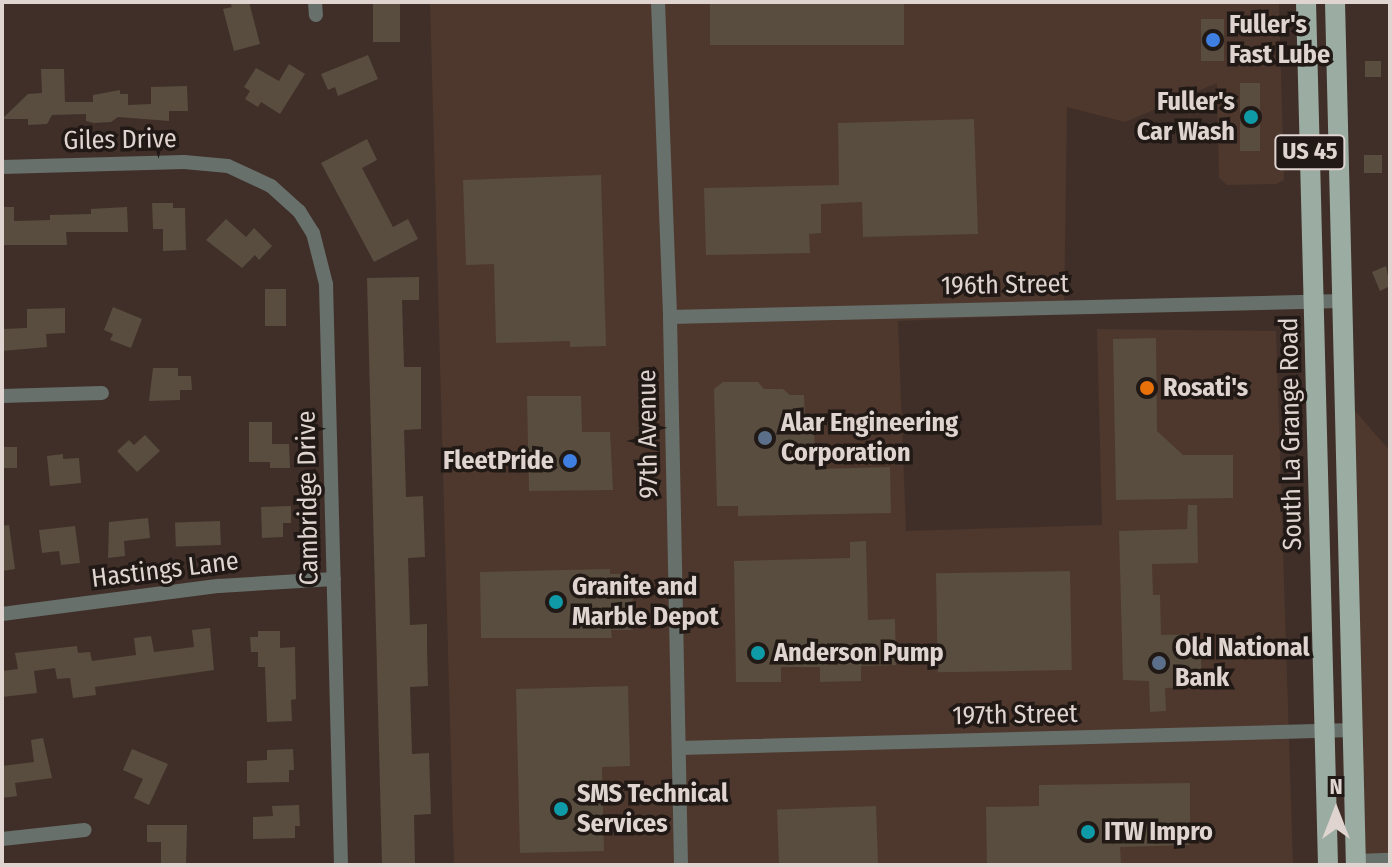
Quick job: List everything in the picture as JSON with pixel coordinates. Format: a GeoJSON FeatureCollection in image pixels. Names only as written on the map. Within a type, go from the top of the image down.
{"type":"FeatureCollection","features":[{"type":"Feature","properties":{"kind":"main road","name":"South La Grange Road"},"geometry":{"type":"LineString","coordinates":[[1306,2],[1328,865]]}},
{"type":"Feature","properties":{"kind":"main road","name":"South La Grange Road"},"geometry":{"type":"LineString","coordinates":[[1335,2],[1356,863]]}},
{"type":"Feature","properties":{"kind":"street","name":"97th Avenue"},"geometry":{"type":"LineString","coordinates":[[658,2],[670,317],[681,865]]}},
{"type":"Feature","properties":{"kind":"street","name":"Giles Drive"},"geometry":{"type":"LineString","coordinates":[[2,167],[184,162],[238,169]]}},
{"type":"Feature","properties":{"kind":"street","name":"Cambridge Drive"},"geometry":{"type":"LineString","coordinates":[[238,169],[271,186],[299,211],[313,233],[323,263],[341,865]]}},
{"type":"Feature","properties":{"kind":"street","name":"196th Street"},"geometry":{"type":"LineString","coordinates":[[670,317],[1342,301]]}},
{"type":"Feature","properties":{"kind":"street"},"geometry":{"type":"LineString","coordinates":[[2,396],[102,393]]}},
{"type":"Feature","properties":{"kind":"street","name":"Hastings Lane"},"geometry":{"type":"LineString","coordinates":[[2,614],[234,585],[334,579]]}},
{"type":"Feature","properties":{"kind":"street","name":"197th Street"},"geometry":{"type":"LineString","coordinates":[[679,748],[1353,730]]}},
{"type":"Feature","properties":{"kind":"street"},"geometry":{"type":"LineString","coordinates":[[2,839],[85,830]]}},
{"type":"Feature","properties":{"kind":"street"},"geometry":{"type":"LineString","coordinates":[[1356,863],[1390,860]]}},
{"type":"Feature","properties":{"kind":"shaded area"},"geometry":{"type":"Polygon","coordinates":[[[430,2],[1279,2],[1284,180],[1276,184],[1227,185],[1219,178],[1217,83],[1125,122],[1067,107],[1064,314],[898,321],[906,531],[1102,525],[1097,329],[1276,331],[1293,865],[454,865],[430,2]]]}},
{"type":"Feature","properties":{"kind":"shaded area"},"geometry":{"type":"Polygon","coordinates":[[[1350,405],[1390,451],[1390,865],[1361,865],[1350,405]]]}},
{"type":"Feature","properties":{"kind":"building"},"geometry":{"type":"Polygon","coordinates":[[[230,2],[249,2],[260,44],[234,51],[223,9],[232,7],[230,2]]]}},
{"type":"Feature","properties":{"kind":"building"},"geometry":{"type":"Polygon","coordinates":[[[373,2],[400,2],[400,42],[373,42],[373,2]]]}},
{"type":"Feature","properties":{"kind":"building"},"geometry":{"type":"Polygon","coordinates":[[[710,2],[904,2],[904,45],[710,45],[710,2]]]}},
{"type":"Feature","properties":{"kind":"building","name":"Fuller's Fast Lube"},"geometry":{"type":"Polygon","coordinates":[[[1201,19],[1224,19],[1224,61],[1201,61],[1201,19]]]}},
{"type":"Feature","properties":{"kind":"building"},"geometry":{"type":"Polygon","coordinates":[[[368,55],[378,79],[338,96],[335,87],[328,90],[321,74],[368,55]]]}},
{"type":"Feature","properties":{"kind":"building"},"geometry":{"type":"Polygon","coordinates":[[[1365,61],[1381,61],[1381,77],[1365,77],[1365,61]]]}},
{"type":"Feature","properties":{"kind":"building"},"geometry":{"type":"Polygon","coordinates":[[[289,64],[305,74],[280,114],[261,102],[258,107],[245,99],[250,91],[244,87],[256,68],[279,81],[289,64]]]}},
{"type":"Feature","properties":{"kind":"building"},"geometry":{"type":"Polygon","coordinates":[[[41,69],[64,69],[65,102],[93,102],[93,95],[120,90],[120,94],[128,94],[128,105],[151,104],[151,87],[187,86],[188,111],[169,111],[169,121],[118,117],[111,122],[94,123],[86,121],[86,114],[52,115],[47,124],[28,125],[28,119],[2,119],[28,94],[42,93],[41,69]]]}},
{"type":"Feature","properties":{"kind":"building","name":"Fuller's Car Wash"},"geometry":{"type":"Polygon","coordinates":[[[1240,83],[1260,83],[1260,151],[1240,151],[1240,83]]]}},
{"type":"Feature","properties":{"kind":"building"},"geometry":{"type":"Polygon","coordinates":[[[974,119],[978,234],[863,237],[862,202],[821,204],[821,233],[809,234],[810,253],[706,255],[704,188],[839,185],[838,123],[974,119]]]}},
{"type":"Feature","properties":{"kind":"building"},"geometry":{"type":"Polygon","coordinates":[[[367,139],[377,160],[362,168],[393,227],[408,219],[418,239],[374,262],[321,163],[367,139]]]}},
{"type":"Feature","properties":{"kind":"building"},"geometry":{"type":"Polygon","coordinates":[[[1364,155],[1382,155],[1382,173],[1364,173],[1364,155]]]}},
{"type":"Feature","properties":{"kind":"building"},"geometry":{"type":"Polygon","coordinates":[[[601,175],[606,346],[570,347],[570,341],[496,343],[494,264],[466,265],[463,180],[601,175]]]}},
{"type":"Feature","properties":{"kind":"building"},"geometry":{"type":"Polygon","coordinates":[[[152,203],[173,203],[173,208],[185,208],[186,250],[163,251],[163,229],[153,229],[152,203]]]}},
{"type":"Feature","properties":{"kind":"building"},"geometry":{"type":"Polygon","coordinates":[[[2,207],[14,207],[14,221],[50,220],[50,215],[91,214],[91,209],[127,207],[128,232],[66,232],[67,245],[2,245],[2,207]]]}},
{"type":"Feature","properties":{"kind":"building"},"geometry":{"type":"Polygon","coordinates":[[[226,219],[246,237],[254,228],[272,246],[259,260],[255,255],[242,268],[206,240],[226,219]]]}},
{"type":"Feature","properties":{"kind":"building"},"geometry":{"type":"Polygon","coordinates":[[[1386,266],[1390,286],[1380,291],[1372,272],[1386,266]]]}},
{"type":"Feature","properties":{"kind":"building"},"geometry":{"type":"Polygon","coordinates":[[[419,277],[419,300],[402,300],[404,367],[421,367],[421,429],[404,430],[406,497],[423,496],[425,557],[408,558],[410,625],[427,624],[428,686],[410,687],[412,754],[429,753],[431,814],[414,815],[415,865],[382,865],[367,278],[419,277]]]}},
{"type":"Feature","properties":{"kind":"building"},"geometry":{"type":"Polygon","coordinates":[[[265,289],[286,289],[286,326],[265,326],[265,289]]]}},
{"type":"Feature","properties":{"kind":"building"},"geometry":{"type":"Polygon","coordinates":[[[113,307],[142,319],[131,348],[110,340],[113,334],[104,330],[113,307]]]}},
{"type":"Feature","properties":{"kind":"building"},"geometry":{"type":"Polygon","coordinates":[[[65,308],[65,333],[46,334],[47,347],[2,351],[2,329],[27,328],[27,309],[65,308]]]}},
{"type":"Feature","properties":{"kind":"building"},"geometry":{"type":"Polygon","coordinates":[[[1156,338],[1157,431],[1183,455],[1233,455],[1233,498],[1116,500],[1113,339],[1156,338]]]}},
{"type":"Feature","properties":{"kind":"building"},"geometry":{"type":"Polygon","coordinates":[[[153,368],[178,368],[178,376],[191,376],[192,390],[180,390],[180,400],[149,401],[153,368]]]}},
{"type":"Feature","properties":{"kind":"building","name":"Alar Engineering Corporation"},"geometry":{"type":"Polygon","coordinates":[[[723,382],[758,382],[764,389],[783,389],[790,395],[804,395],[805,417],[814,417],[815,469],[890,467],[891,513],[738,516],[738,506],[717,506],[714,389],[723,382]]]}},
{"type":"Feature","properties":{"kind":"building","name":"FleetPride"},"geometry":{"type":"Polygon","coordinates":[[[527,396],[581,396],[582,432],[610,432],[613,490],[529,491],[527,396]]]}},
{"type":"Feature","properties":{"kind":"building"},"geometry":{"type":"Polygon","coordinates":[[[249,422],[272,422],[272,444],[289,444],[290,468],[270,468],[270,462],[249,462],[249,422]]]}},
{"type":"Feature","properties":{"kind":"building"},"geometry":{"type":"Polygon","coordinates":[[[145,435],[160,451],[137,472],[117,451],[129,440],[134,445],[145,435]]]}},
{"type":"Feature","properties":{"kind":"building"},"geometry":{"type":"Polygon","coordinates":[[[2,447],[17,447],[17,468],[2,468],[2,447]]]}},
{"type":"Feature","properties":{"kind":"building"},"geometry":{"type":"Polygon","coordinates":[[[63,454],[63,459],[79,458],[81,483],[50,486],[47,456],[63,454]]]}},
{"type":"Feature","properties":{"kind":"building"},"geometry":{"type":"Polygon","coordinates":[[[1188,505],[1197,505],[1198,563],[1152,564],[1153,595],[1160,595],[1161,635],[1200,634],[1202,687],[1165,688],[1166,711],[1150,712],[1149,681],[1123,680],[1119,531],[1187,529],[1188,505]]]}},
{"type":"Feature","properties":{"kind":"building"},"geometry":{"type":"Polygon","coordinates":[[[291,506],[291,523],[283,523],[283,537],[262,538],[261,507],[291,506]]]}},
{"type":"Feature","properties":{"kind":"building"},"geometry":{"type":"Polygon","coordinates":[[[148,518],[150,538],[124,541],[125,556],[108,558],[109,522],[148,518]]]}},
{"type":"Feature","properties":{"kind":"building"},"geometry":{"type":"Polygon","coordinates":[[[220,521],[221,545],[176,547],[175,523],[220,521]]]}},
{"type":"Feature","properties":{"kind":"building"},"geometry":{"type":"Polygon","coordinates":[[[9,525],[15,569],[2,571],[2,526],[9,525]]]}},
{"type":"Feature","properties":{"kind":"building"},"geometry":{"type":"Polygon","coordinates":[[[75,526],[80,563],[61,565],[59,551],[42,553],[39,530],[75,526]]]}},
{"type":"Feature","properties":{"kind":"building"},"geometry":{"type":"Polygon","coordinates":[[[866,541],[868,620],[895,619],[896,665],[861,666],[861,681],[820,682],[820,667],[781,667],[781,682],[736,682],[734,561],[850,558],[850,542],[866,541]]]}},
{"type":"Feature","properties":{"kind":"building","name":"Granite and Marble Depot"},"geometry":{"type":"Polygon","coordinates":[[[610,569],[610,574],[632,574],[633,630],[611,630],[612,638],[481,638],[480,572],[610,569]]]}},
{"type":"Feature","properties":{"kind":"building"},"geometry":{"type":"Polygon","coordinates":[[[1070,571],[1072,670],[938,672],[936,573],[1070,571]]]}},
{"type":"Feature","properties":{"kind":"building"},"geometry":{"type":"Polygon","coordinates":[[[210,628],[214,670],[95,687],[96,695],[73,698],[70,678],[57,679],[55,668],[34,671],[37,693],[2,697],[2,671],[18,669],[15,653],[77,646],[78,653],[90,652],[92,661],[136,655],[134,638],[151,636],[154,652],[194,647],[192,630],[210,628]]]}},
{"type":"Feature","properties":{"kind":"building"},"geometry":{"type":"Polygon","coordinates":[[[258,631],[280,631],[280,648],[295,647],[296,699],[291,700],[292,721],[267,722],[265,667],[258,667],[258,652],[251,652],[250,637],[258,637],[258,631]]]}},
{"type":"Feature","properties":{"kind":"building","name":"SMS Technical Services"},"geometry":{"type":"Polygon","coordinates":[[[628,686],[630,766],[602,767],[604,851],[520,853],[516,689],[628,686]]]}},
{"type":"Feature","properties":{"kind":"building"},"geometry":{"type":"Polygon","coordinates":[[[43,738],[52,778],[15,783],[17,796],[2,798],[2,766],[34,762],[31,740],[43,738]]]}},
{"type":"Feature","properties":{"kind":"building"},"geometry":{"type":"Polygon","coordinates":[[[132,749],[168,764],[149,805],[134,798],[143,779],[123,770],[132,749]]]}},
{"type":"Feature","properties":{"kind":"building"},"geometry":{"type":"Polygon","coordinates":[[[293,749],[294,770],[289,770],[289,782],[247,783],[247,761],[267,760],[267,750],[293,749]]]}},
{"type":"Feature","properties":{"kind":"building","name":"ITW Impro"},"geometry":{"type":"Polygon","coordinates":[[[1190,783],[1190,845],[1120,847],[1121,865],[987,865],[986,807],[1039,806],[1039,785],[1190,783]]]}},
{"type":"Feature","properties":{"kind":"building"},"geometry":{"type":"Polygon","coordinates":[[[299,805],[300,826],[295,826],[295,838],[253,839],[253,817],[273,816],[272,806],[299,805]]]}},
{"type":"Feature","properties":{"kind":"building"},"geometry":{"type":"Polygon","coordinates":[[[876,806],[878,865],[779,865],[777,809],[876,806]]]}},
{"type":"Feature","properties":{"kind":"building"},"geometry":{"type":"Polygon","coordinates":[[[147,825],[187,825],[186,865],[161,865],[161,842],[147,842],[147,825]]]}},
{"type":"Feature","properties":{"kind":"place","name":"Fuller's Fast Lube"},"geometry":{"type":"Point","coordinates":[1213,40]}},
{"type":"Feature","properties":{"kind":"place","name":"Fuller's Car Wash"},"geometry":{"type":"Point","coordinates":[1251,117]}},
{"type":"Feature","properties":{"kind":"place","name":"Rosati's"},"geometry":{"type":"Point","coordinates":[1147,388]}},
{"type":"Feature","properties":{"kind":"place","name":"Alar Engineering Corporation"},"geometry":{"type":"Point","coordinates":[765,438]}},
{"type":"Feature","properties":{"kind":"place","name":"FleetPride"},"geometry":{"type":"Point","coordinates":[570,461]}},
{"type":"Feature","properties":{"kind":"place","name":"Granite and Marble Depot"},"geometry":{"type":"Point","coordinates":[556,602]}},
{"type":"Feature","properties":{"kind":"place","name":"Anderson Pump"},"geometry":{"type":"Point","coordinates":[758,653]}},
{"type":"Feature","properties":{"kind":"place","name":"Old National Bank"},"geometry":{"type":"Point","coordinates":[1159,663]}},
{"type":"Feature","properties":{"kind":"place","name":"SMS Technical Services"},"geometry":{"type":"Point","coordinates":[561,809]}},
{"type":"Feature","properties":{"kind":"place","name":"ITW Impro"},"geometry":{"type":"Point","coordinates":[1088,832]}}]}
